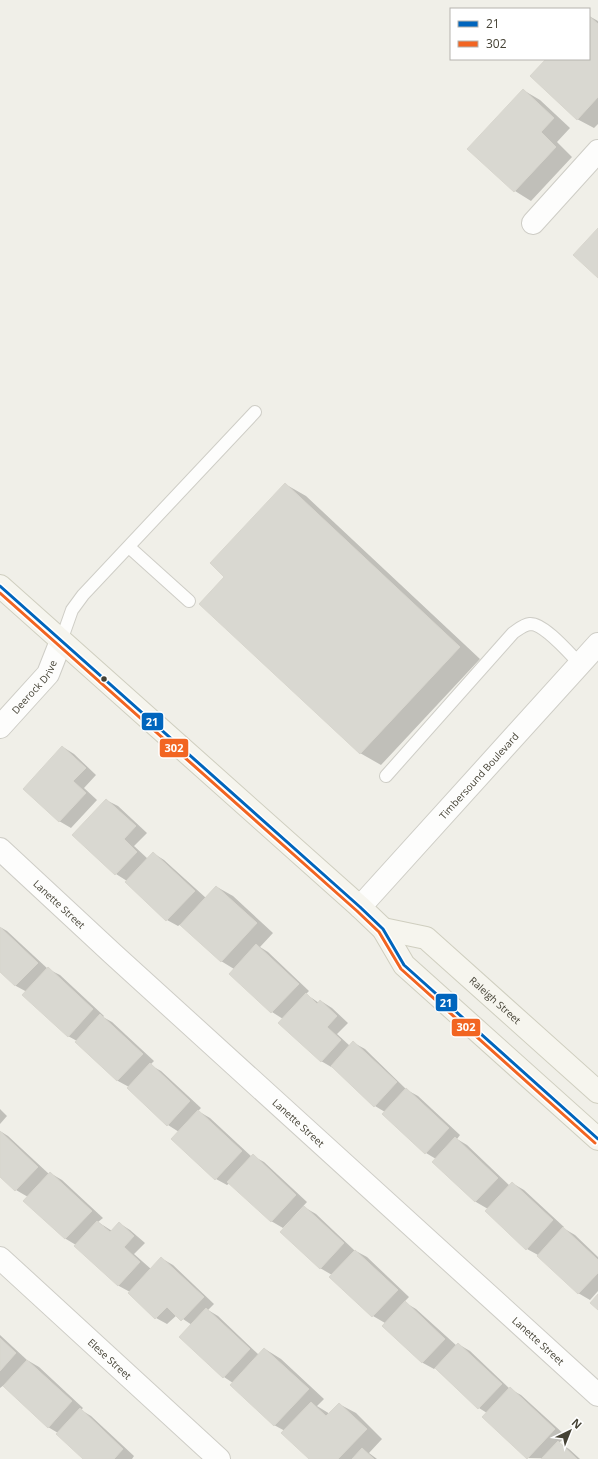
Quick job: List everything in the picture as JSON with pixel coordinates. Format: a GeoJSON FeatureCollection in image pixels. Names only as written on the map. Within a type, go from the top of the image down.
{"type":"FeatureCollection","features":[{"type":"Feature","properties":{"kind":"street"},"geometry":{"type":"LineString","coordinates":[[533,223],[596,158]]}},
{"type":"Feature","properties":{"kind":"street"},"geometry":{"type":"LineString","coordinates":[[0,586],[360,907],[383,929],[404,965],[598,1139]]}},
{"type":"Feature","properties":{"kind":"street","name":"Deerock Drive"},"geometry":{"type":"LineString","coordinates":[[0,727],[48,674],[61,641]]}},
{"type":"Feature","properties":{"kind":"street","name":"Timbersound Boulevard"},"geometry":{"type":"LineString","coordinates":[[360,907],[598,644]]}},
{"type":"Feature","properties":{"kind":"street","name":"Lanette Street"},"geometry":{"type":"LineString","coordinates":[[0,849],[119,960],[598,1395]]}},
{"type":"Feature","properties":{"kind":"street","name":"Raleigh Street"},"geometry":{"type":"LineString","coordinates":[[383,929],[426,938],[598,1092]]}},
{"type":"Feature","properties":{"kind":"street","name":"Elese Street"},"geometry":{"type":"LineString","coordinates":[[0,1258],[219,1459]]}},
{"type":"Feature","properties":{"kind":"lane"},"geometry":{"type":"LineString","coordinates":[[61,641],[72,610],[83,595],[255,412]]}},
{"type":"Feature","properties":{"kind":"lane"},"geometry":{"type":"LineString","coordinates":[[129,547],[189,601]]}},
{"type":"Feature","properties":{"kind":"lane"},"geometry":{"type":"LineString","coordinates":[[386,776],[513,633],[524,626],[532,624],[539,625],[580,664]]}},
{"type":"Feature","properties":{"kind":"building"},"geometry":{"type":"Polygon","coordinates":[[[590,17],[598,24],[598,97],[577,120],[530,76],[545,60],[590,60],[590,17]]]}},
{"type":"Feature","properties":{"kind":"building"},"geometry":{"type":"Polygon","coordinates":[[[523,89],[554,118],[541,132],[556,147],[514,192],[467,149],[523,89]]]}},
{"type":"Feature","properties":{"kind":"building"},"geometry":{"type":"Polygon","coordinates":[[[598,228],[598,278],[573,255],[598,228]]]}},
{"type":"Feature","properties":{"kind":"building"},"geometry":{"type":"Polygon","coordinates":[[[285,483],[460,647],[360,754],[199,604],[224,577],[210,563],[285,483]]]}},
{"type":"Feature","properties":{"kind":"building"},"geometry":{"type":"Polygon","coordinates":[[[62,746],[86,768],[73,781],[86,793],[59,822],[23,789],[62,746]]]}},
{"type":"Feature","properties":{"kind":"building"},"geometry":{"type":"Polygon","coordinates":[[[106,799],[136,826],[124,839],[137,852],[115,875],[72,835],[106,799]]]}},
{"type":"Feature","properties":{"kind":"building"},"geometry":{"type":"Polygon","coordinates":[[[153,852],[195,891],[166,921],[125,882],[153,852]]]}},
{"type":"Feature","properties":{"kind":"building"},"geometry":{"type":"Polygon","coordinates":[[[216,886],[257,923],[221,962],[180,925],[216,886]]]}},
{"type":"Feature","properties":{"kind":"building"},"geometry":{"type":"Polygon","coordinates":[[[0,927],[38,963],[15,986],[0,972],[0,927]]]}},
{"type":"Feature","properties":{"kind":"building"},"geometry":{"type":"Polygon","coordinates":[[[256,944],[299,984],[271,1013],[229,974],[256,944]]]}},
{"type":"Feature","properties":{"kind":"building"},"geometry":{"type":"Polygon","coordinates":[[[48,967],[93,1009],[68,1037],[22,995],[48,967]]]}},
{"type":"Feature","properties":{"kind":"building"},"geometry":{"type":"Polygon","coordinates":[[[306,993],[317,1004],[320,1000],[337,1016],[327,1027],[341,1040],[321,1062],[278,1023],[306,993]]]}},
{"type":"Feature","properties":{"kind":"building"},"geometry":{"type":"Polygon","coordinates":[[[100,1014],[143,1054],[117,1081],[75,1042],[100,1014]]]}},
{"type":"Feature","properties":{"kind":"building"},"geometry":{"type":"Polygon","coordinates":[[[353,1041],[397,1082],[374,1107],[331,1066],[353,1041]]]}},
{"type":"Feature","properties":{"kind":"building"},"geometry":{"type":"Polygon","coordinates":[[[150,1063],[190,1101],[167,1126],[127,1088],[150,1063]]]}},
{"type":"Feature","properties":{"kind":"building"},"geometry":{"type":"Polygon","coordinates":[[[406,1088],[449,1128],[425,1154],[382,1114],[406,1088]]]}},
{"type":"Feature","properties":{"kind":"building"},"geometry":{"type":"Polygon","coordinates":[[[198,1110],[242,1151],[215,1180],[171,1139],[198,1110]]]}},
{"type":"Feature","properties":{"kind":"building"},"geometry":{"type":"Polygon","coordinates":[[[0,1131],[38,1167],[15,1191],[0,1177],[0,1131]]]}},
{"type":"Feature","properties":{"kind":"building"},"geometry":{"type":"Polygon","coordinates":[[[455,1137],[498,1178],[475,1202],[432,1162],[455,1137]]]}},
{"type":"Feature","properties":{"kind":"building"},"geometry":{"type":"Polygon","coordinates":[[[253,1154],[296,1195],[271,1222],[227,1182],[253,1154]]]}},
{"type":"Feature","properties":{"kind":"building"},"geometry":{"type":"Polygon","coordinates":[[[50,1172],[92,1211],[65,1239],[23,1201],[50,1172]]]}},
{"type":"Feature","properties":{"kind":"building"},"geometry":{"type":"Polygon","coordinates":[[[512,1182],[553,1220],[526,1250],[485,1211],[512,1182]]]}},
{"type":"Feature","properties":{"kind":"building"},"geometry":{"type":"Polygon","coordinates":[[[304,1206],[344,1243],[320,1269],[280,1232],[304,1206]]]}},
{"type":"Feature","properties":{"kind":"building"},"geometry":{"type":"Polygon","coordinates":[[[97,1221],[110,1232],[119,1222],[134,1236],[124,1247],[140,1262],[118,1286],[74,1246],[97,1221]]]}},
{"type":"Feature","properties":{"kind":"building"},"geometry":{"type":"Polygon","coordinates":[[[563,1227],[598,1260],[598,1273],[578,1294],[537,1256],[563,1227]]]}},
{"type":"Feature","properties":{"kind":"building"},"geometry":{"type":"Polygon","coordinates":[[[355,1250],[398,1290],[372,1317],[329,1277],[355,1250]]]}},
{"type":"Feature","properties":{"kind":"building"},"geometry":{"type":"Polygon","coordinates":[[[161,1257],[204,1297],[181,1321],[167,1307],[155,1319],[128,1293],[161,1257]]]}},
{"type":"Feature","properties":{"kind":"building"},"geometry":{"type":"Polygon","coordinates":[[[598,1294],[598,1310],[590,1303],[598,1294]]]}},
{"type":"Feature","properties":{"kind":"building"},"geometry":{"type":"Polygon","coordinates":[[[405,1301],[445,1339],[422,1363],[382,1326],[405,1301]]]}},
{"type":"Feature","properties":{"kind":"building"},"geometry":{"type":"Polygon","coordinates":[[[206,1308],[250,1349],[223,1378],[179,1337],[206,1308]]]}},
{"type":"Feature","properties":{"kind":"building"},"geometry":{"type":"Polygon","coordinates":[[[0,1338],[16,1353],[0,1371],[0,1338]]]}},
{"type":"Feature","properties":{"kind":"building"},"geometry":{"type":"Polygon","coordinates":[[[458,1343],[502,1384],[478,1409],[435,1368],[458,1343]]]}},
{"type":"Feature","properties":{"kind":"building"},"geometry":{"type":"Polygon","coordinates":[[[264,1348],[309,1389],[274,1426],[230,1385],[264,1348]]]}},
{"type":"Feature","properties":{"kind":"building"},"geometry":{"type":"Polygon","coordinates":[[[27,1360],[72,1401],[48,1428],[3,1386],[27,1360]]]}},
{"type":"Feature","properties":{"kind":"building"},"geometry":{"type":"Polygon","coordinates":[[[510,1387],[555,1429],[527,1459],[482,1417],[510,1387]]]}},
{"type":"Feature","properties":{"kind":"building"},"geometry":{"type":"Polygon","coordinates":[[[311,1402],[326,1416],[339,1403],[367,1429],[338,1459],[309,1459],[281,1433],[311,1402]]]}},
{"type":"Feature","properties":{"kind":"building"},"geometry":{"type":"Polygon","coordinates":[[[80,1408],[123,1449],[114,1459],[83,1459],[56,1434],[80,1408]]]}},
{"type":"Feature","properties":{"kind":"building"},"geometry":{"type":"Polygon","coordinates":[[[558,1441],[577,1459],[541,1459],[558,1441]]]}},
{"type":"Feature","properties":{"kind":"building"},"geometry":{"type":"Polygon","coordinates":[[[362,1448],[374,1459],[352,1459],[362,1448]]]}},
{"type":"Feature","properties":{"kind":"transit line","name":"21"},"geometry":{"type":"LineString","coordinates":[[0,586],[360,907],[383,929],[404,965],[598,1139]]}},
{"type":"Feature","properties":{"kind":"transit line","name":"302"},"geometry":{"type":"LineString","coordinates":[[0,593],[357,911],[379,932],[401,969],[595,1143]]}}]}
